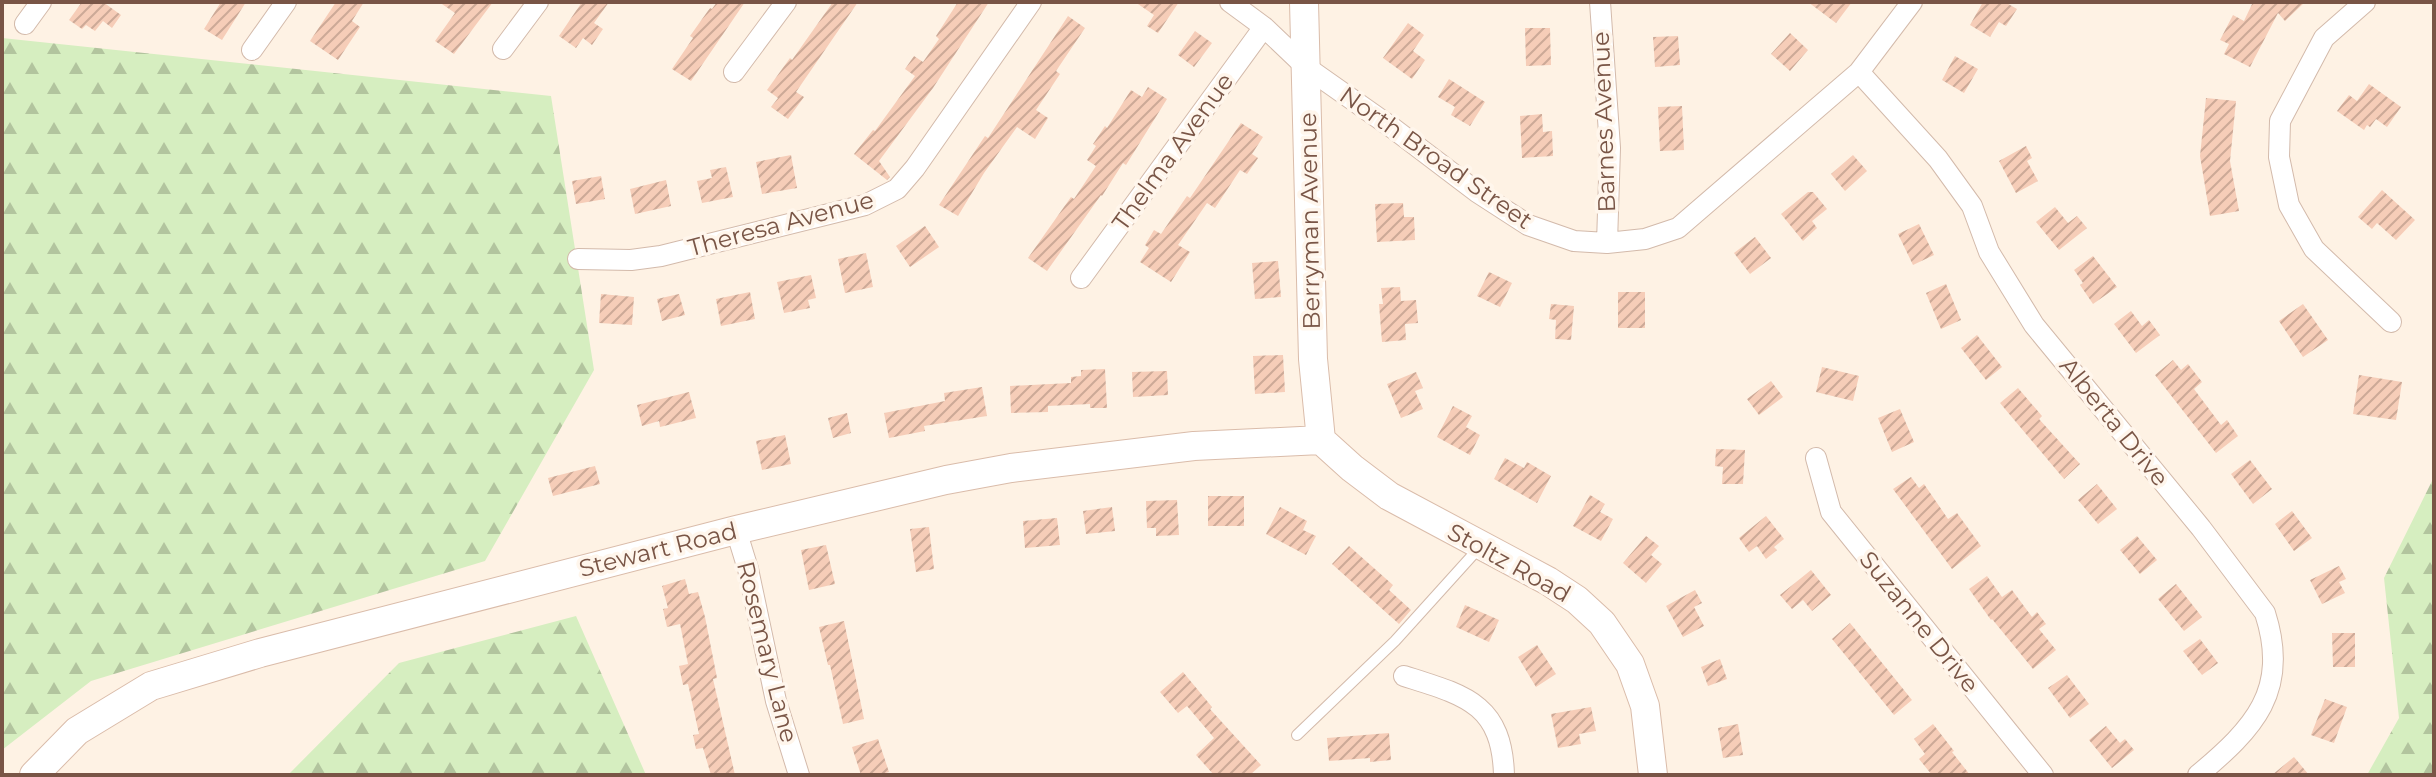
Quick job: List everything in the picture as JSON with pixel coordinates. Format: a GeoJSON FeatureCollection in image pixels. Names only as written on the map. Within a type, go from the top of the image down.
{"type":"FeatureCollection","features":[{"type":"Feature","properties":{"kind":"street"},"geometry":{"type":"LineString","coordinates":[[25,24],[41,2]]}},
{"type":"Feature","properties":{"kind":"street"},"geometry":{"type":"LineString","coordinates":[[252,50],[286,2]]}},
{"type":"Feature","properties":{"kind":"street"},"geometry":{"type":"LineString","coordinates":[[503,49],[538,2]]}},
{"type":"Feature","properties":{"kind":"street"},"geometry":{"type":"LineString","coordinates":[[734,72],[786,2]]}},
{"type":"Feature","properties":{"kind":"street","name":"Theresa Avenue"},"geometry":{"type":"LineString","coordinates":[[578,259],[631,260],[661,256],[865,205],[897,189],[1031,2]]}},
{"type":"Feature","properties":{"kind":"street","name":"North Broad Street"},"geometry":{"type":"LineString","coordinates":[[1230,2],[1264,27],[1306,67],[1477,192],[1528,225],[1574,241],[1607,243],[1645,239],[1678,228],[1859,72],[1912,2]]}},
{"type":"Feature","properties":{"kind":"street","name":"Berryman Avenue"},"geometry":{"type":"LineString","coordinates":[[1304,2],[1313,359],[1321,440]]}},
{"type":"Feature","properties":{"kind":"street","name":"Barnes Avenue"},"geometry":{"type":"LineString","coordinates":[[1600,2],[1610,148],[1607,243]]}},
{"type":"Feature","properties":{"kind":"street"},"geometry":{"type":"LineString","coordinates":[[2365,2],[2324,38],[2309,65],[2280,121],[2279,157],[2289,205],[2314,249],[2391,322]]}},
{"type":"Feature","properties":{"kind":"street","name":"Thelma Avenue"},"geometry":{"type":"LineString","coordinates":[[1081,278],[1264,27]]}},
{"type":"Feature","properties":{"kind":"street","name":"Alberta Drive"},"geometry":{"type":"LineString","coordinates":[[1859,72],[1938,159],[1972,206],[1989,252],[2034,325],[2201,528],[2265,613],[2271,630],[2273,661],[2273,678],[2267,696],[2256,718],[2226,752],[2198,775]]}},
{"type":"Feature","properties":{"kind":"street","name":"Stewart Road"},"geometry":{"type":"LineString","coordinates":[[34,775],[77,731],[151,686],[260,653],[736,530],[946,480],[1011,468],[1194,446],[1321,440]]}},
{"type":"Feature","properties":{"kind":"street","name":"Stoltz Road"},"geometry":{"type":"LineString","coordinates":[[1321,440],[1389,496],[1548,581],[1577,600],[1602,623],[1630,664],[1645,706],[1653,775]]}},
{"type":"Feature","properties":{"kind":"street","name":"Suzanne Drive"},"geometry":{"type":"LineString","coordinates":[[1816,458],[1831,512],[2043,775]]}},
{"type":"Feature","properties":{"kind":"street","name":"Rosemary Lane"},"geometry":{"type":"LineString","coordinates":[[736,530],[748,569],[776,701],[799,775]]}},
{"type":"Feature","properties":{"kind":"street"},"geometry":{"type":"LineString","coordinates":[[1404,676],[1453,692],[1480,707],[1497,731],[1504,775]]}},
{"type":"Feature","properties":{"kind":"lane"},"geometry":{"type":"LineString","coordinates":[[1297,735],[1395,641],[1481,547]]}},
{"type":"Feature","properties":{"kind":"green space"},"geometry":{"type":"Polygon","coordinates":[[[2,38],[551,96],[594,370],[485,561],[91,681],[2,750],[2,38]]]}},
{"type":"Feature","properties":{"kind":"green space"},"geometry":{"type":"Polygon","coordinates":[[[2434,477],[2434,775],[2367,775],[2399,718],[2384,578],[2434,477]]]}},
{"type":"Feature","properties":{"kind":"green space"},"geometry":{"type":"Polygon","coordinates":[[[576,616],[646,775],[288,775],[399,663],[576,616]]]}},
{"type":"Feature","properties":{"kind":"building"},"geometry":{"type":"Polygon","coordinates":[[[82,2],[103,2],[121,15],[112,28],[103,21],[95,31],[86,25],[82,29],[69,20],[82,2]]]}},
{"type":"Feature","properties":{"kind":"building"},"geometry":{"type":"Polygon","coordinates":[[[221,2],[246,2],[222,40],[204,29],[221,2]]]}},
{"type":"Feature","properties":{"kind":"building"},"geometry":{"type":"Polygon","coordinates":[[[336,2],[364,2],[352,21],[360,27],[338,60],[310,41],[336,2]]]}},
{"type":"Feature","properties":{"kind":"building"},"geometry":{"type":"Polygon","coordinates":[[[439,2],[493,2],[454,54],[435,41],[455,13],[439,2]]]}},
{"type":"Feature","properties":{"kind":"building"},"geometry":{"type":"Polygon","coordinates":[[[582,2],[609,2],[594,23],[603,29],[592,45],[583,38],[576,48],[559,36],[582,2]]]}},
{"type":"Feature","properties":{"kind":"building"},"geometry":{"type":"Polygon","coordinates":[[[717,2],[745,2],[691,81],[672,69],[693,38],[690,36],[717,2]]]}},
{"type":"Feature","properties":{"kind":"building"},"geometry":{"type":"Polygon","coordinates":[[[833,2],[858,2],[796,92],[804,97],[788,119],[771,107],[778,98],[767,90],[833,2]]]}},
{"type":"Feature","properties":{"kind":"building"},"geometry":{"type":"Polygon","coordinates":[[[958,2],[989,2],[933,88],[879,161],[890,177],[887,180],[854,154],[915,76],[905,69],[914,56],[923,62],[958,2]]]}},
{"type":"Feature","properties":{"kind":"building"},"geometry":{"type":"Polygon","coordinates":[[[1135,2],[1179,2],[1158,33],[1147,26],[1154,15],[1135,2]]]}},
{"type":"Feature","properties":{"kind":"building"},"geometry":{"type":"Polygon","coordinates":[[[1808,2],[1852,2],[1836,23],[1808,2]]]}},
{"type":"Feature","properties":{"kind":"building"},"geometry":{"type":"Polygon","coordinates":[[[1983,2],[2005,2],[2017,9],[2006,26],[1999,22],[1990,37],[1970,25],[1983,2]]]}},
{"type":"Feature","properties":{"kind":"building"},"geometry":{"type":"Polygon","coordinates":[[[2253,2],[2305,2],[2285,21],[2278,13],[2250,67],[2224,54],[2229,44],[2220,40],[2233,15],[2244,21],[2253,2]]]}},
{"type":"Feature","properties":{"kind":"building"},"geometry":{"type":"Polygon","coordinates":[[[1068,16],[1085,28],[1056,71],[1060,74],[1036,110],[1048,118],[1035,139],[1017,127],[958,216],[939,205],[985,136],[988,138],[1068,16]]]}},
{"type":"Feature","properties":{"kind":"building"},"geometry":{"type":"Polygon","coordinates":[[[1408,23],[1424,35],[1413,51],[1425,60],[1412,79],[1383,58],[1408,23]]]}},
{"type":"Feature","properties":{"kind":"building"},"geometry":{"type":"Polygon","coordinates":[[[1525,28],[1550,28],[1551,65],[1526,66],[1525,28]]]}},
{"type":"Feature","properties":{"kind":"building"},"geometry":{"type":"Polygon","coordinates":[[[1195,31],[1212,43],[1194,67],[1178,55],[1195,31]]]}},
{"type":"Feature","properties":{"kind":"building"},"geometry":{"type":"Polygon","coordinates":[[[1790,33],[1808,50],[1790,71],[1771,54],[1790,33]]]}},
{"type":"Feature","properties":{"kind":"building"},"geometry":{"type":"Polygon","coordinates":[[[1678,36],[1680,65],[1655,67],[1653,37],[1678,36]]]}},
{"type":"Feature","properties":{"kind":"building"},"geometry":{"type":"Polygon","coordinates":[[[1955,56],[1978,69],[1964,93],[1942,80],[1955,56]]]}},
{"type":"Feature","properties":{"kind":"building"},"geometry":{"type":"Polygon","coordinates":[[[1449,79],[1485,102],[1470,126],[1451,115],[1455,107],[1438,97],[1449,79]]]}},
{"type":"Feature","properties":{"kind":"building"},"geometry":{"type":"Polygon","coordinates":[[[2369,84],[2401,107],[2387,127],[2376,119],[2364,130],[2337,111],[2349,95],[2357,101],[2369,84]]]}},
{"type":"Feature","properties":{"kind":"building"},"geometry":{"type":"Polygon","coordinates":[[[1148,87],[1167,99],[1126,165],[1123,163],[1047,271],[1028,258],[1096,166],[1087,160],[1105,126],[1107,128],[1131,90],[1142,97],[1148,87]]]}},
{"type":"Feature","properties":{"kind":"building"},"geometry":{"type":"Polygon","coordinates":[[[2206,98],[2236,101],[2230,161],[2239,211],[2210,216],[2200,156],[2206,98]]]}},
{"type":"Feature","properties":{"kind":"building"},"geometry":{"type":"Polygon","coordinates":[[[1682,106],[1684,150],[1660,151],[1658,107],[1682,106]]]}},
{"type":"Feature","properties":{"kind":"building"},"geometry":{"type":"Polygon","coordinates":[[[1542,114],[1543,132],[1552,131],[1553,156],[1522,158],[1520,116],[1542,114]]]}},
{"type":"Feature","properties":{"kind":"building"},"geometry":{"type":"Polygon","coordinates":[[[1241,123],[1263,137],[1252,154],[1258,158],[1247,174],[1240,170],[1215,208],[1207,203],[1178,245],[1190,252],[1171,282],[1140,262],[1149,248],[1145,245],[1154,230],[1161,234],[1187,196],[1190,198],[1241,123]]]}},
{"type":"Feature","properties":{"kind":"building"},"geometry":{"type":"Polygon","coordinates":[[[2026,146],[2032,158],[2027,161],[2038,181],[2016,193],[1999,161],[2026,146]]]}},
{"type":"Feature","properties":{"kind":"building"},"geometry":{"type":"Polygon","coordinates":[[[791,155],[797,188],[762,194],[756,162],[791,155]]]}},
{"type":"Feature","properties":{"kind":"building"},"geometry":{"type":"Polygon","coordinates":[[[1853,155],[1867,171],[1845,191],[1831,174],[1853,155]]]}},
{"type":"Feature","properties":{"kind":"building"},"geometry":{"type":"Polygon","coordinates":[[[726,167],[733,197],[702,203],[697,181],[712,178],[710,170],[726,167]]]}},
{"type":"Feature","properties":{"kind":"building"},"geometry":{"type":"Polygon","coordinates":[[[601,176],[605,199],[576,204],[572,181],[601,176]]]}},
{"type":"Feature","properties":{"kind":"building"},"geometry":{"type":"Polygon","coordinates":[[[666,180],[671,206],[635,214],[630,189],[666,180]]]}},
{"type":"Feature","properties":{"kind":"building"},"geometry":{"type":"Polygon","coordinates":[[[2382,190],[2415,220],[2396,240],[2377,223],[2372,229],[2358,217],[2382,190]]]}},
{"type":"Feature","properties":{"kind":"building"},"geometry":{"type":"Polygon","coordinates":[[[1808,192],[1813,192],[1827,209],[1812,221],[1817,228],[1803,241],[1781,214],[1808,192]]]}},
{"type":"Feature","properties":{"kind":"building"},"geometry":{"type":"Polygon","coordinates":[[[1403,203],[1404,217],[1414,217],[1415,240],[1377,242],[1375,204],[1403,203]]]}},
{"type":"Feature","properties":{"kind":"building"},"geometry":{"type":"Polygon","coordinates":[[[2055,207],[2068,223],[2077,216],[2087,228],[2059,250],[2036,222],[2055,207]]]}},
{"type":"Feature","properties":{"kind":"building"},"geometry":{"type":"Polygon","coordinates":[[[1919,224],[1934,255],[1913,265],[1898,234],[1919,224]]]}},
{"type":"Feature","properties":{"kind":"building"},"geometry":{"type":"Polygon","coordinates":[[[925,226],[939,247],[910,267],[896,246],[925,226]]]}},
{"type":"Feature","properties":{"kind":"building"},"geometry":{"type":"Polygon","coordinates":[[[1755,237],[1771,258],[1750,274],[1734,253],[1755,237]]]}},
{"type":"Feature","properties":{"kind":"building"},"geometry":{"type":"Polygon","coordinates":[[[866,253],[873,287],[845,293],[838,259],[866,253]]]}},
{"type":"Feature","properties":{"kind":"building"},"geometry":{"type":"Polygon","coordinates":[[[2093,256],[2117,287],[2093,304],[2074,270],[2093,256]]]}},
{"type":"Feature","properties":{"kind":"building"},"geometry":{"type":"Polygon","coordinates":[[[1278,261],[1281,297],[1255,299],[1252,263],[1278,261]]]}},
{"type":"Feature","properties":{"kind":"building"},"geometry":{"type":"Polygon","coordinates":[[[1489,272],[1512,283],[1500,307],[1477,296],[1489,272]]]}},
{"type":"Feature","properties":{"kind":"building"},"geometry":{"type":"Polygon","coordinates":[[[811,275],[816,298],[808,300],[810,308],[784,313],[777,282],[811,275]]]}},
{"type":"Feature","properties":{"kind":"building"},"geometry":{"type":"Polygon","coordinates":[[[1946,284],[1961,320],[1941,329],[1926,293],[1946,284]]]}},
{"type":"Feature","properties":{"kind":"building"},"geometry":{"type":"Polygon","coordinates":[[[1400,287],[1401,301],[1416,300],[1418,323],[1405,324],[1406,340],[1382,342],[1381,288],[1400,287]]]}},
{"type":"Feature","properties":{"kind":"building"},"geometry":{"type":"Polygon","coordinates":[[[750,292],[755,319],[721,326],[716,299],[750,292]]]}},
{"type":"Feature","properties":{"kind":"building"},"geometry":{"type":"Polygon","coordinates":[[[1618,292],[1645,292],[1645,328],[1618,328],[1618,292]]]}},
{"type":"Feature","properties":{"kind":"building"},"geometry":{"type":"Polygon","coordinates":[[[601,294],[634,297],[632,325],[599,323],[601,294]]]}},
{"type":"Feature","properties":{"kind":"building"},"geometry":{"type":"Polygon","coordinates":[[[679,294],[685,315],[662,321],[657,299],[679,294]]]}},
{"type":"Feature","properties":{"kind":"building"},"geometry":{"type":"Polygon","coordinates":[[[1551,304],[1574,306],[1571,340],[1555,339],[1556,320],[1549,319],[1551,304]]]}},
{"type":"Feature","properties":{"kind":"building"},"geometry":{"type":"Polygon","coordinates":[[[2303,304],[2328,340],[2303,357],[2279,321],[2303,304]]]}},
{"type":"Feature","properties":{"kind":"building"},"geometry":{"type":"Polygon","coordinates":[[[2131,311],[2142,326],[2149,320],[2160,335],[2136,353],[2114,324],[2131,311]]]}},
{"type":"Feature","properties":{"kind":"building"},"geometry":{"type":"Polygon","coordinates":[[[1977,335],[2002,367],[1986,380],[1961,348],[1977,335]]]}},
{"type":"Feature","properties":{"kind":"building"},"geometry":{"type":"Polygon","coordinates":[[[1283,355],[1285,392],[1255,394],[1253,356],[1283,355]]]}},
{"type":"Feature","properties":{"kind":"building"},"geometry":{"type":"Polygon","coordinates":[[[2173,360],[2181,370],[2188,364],[2202,382],[2194,389],[2221,425],[2227,420],[2238,436],[2216,453],[2155,375],[2173,360]]]}},
{"type":"Feature","properties":{"kind":"building"},"geometry":{"type":"Polygon","coordinates":[[[1822,367],[1859,376],[1853,401],[1816,392],[1822,367]]]}},
{"type":"Feature","properties":{"kind":"building"},"geometry":{"type":"Polygon","coordinates":[[[1105,369],[1107,408],[1090,408],[1090,404],[1048,406],[1048,412],[1011,413],[1010,386],[1071,383],[1071,377],[1081,376],[1081,370],[1105,369]]]}},
{"type":"Feature","properties":{"kind":"building"},"geometry":{"type":"Polygon","coordinates":[[[1167,371],[1168,395],[1133,397],[1132,372],[1167,371]]]}},
{"type":"Feature","properties":{"kind":"building"},"geometry":{"type":"Polygon","coordinates":[[[1416,372],[1423,388],[1415,391],[1423,409],[1401,418],[1387,384],[1416,372]]]}},
{"type":"Feature","properties":{"kind":"building"},"geometry":{"type":"Polygon","coordinates":[[[2359,375],[2402,382],[2396,420],[2353,414],[2359,375]]]}},
{"type":"Feature","properties":{"kind":"building"},"geometry":{"type":"Polygon","coordinates":[[[1771,381],[1783,397],[1759,415],[1747,399],[1771,381]]]}},
{"type":"Feature","properties":{"kind":"building"},"geometry":{"type":"Polygon","coordinates":[[[982,387],[987,416],[924,426],[925,431],[889,438],[884,413],[945,401],[944,393],[982,387]]]}},
{"type":"Feature","properties":{"kind":"building"},"geometry":{"type":"Polygon","coordinates":[[[2018,388],[2042,416],[2039,419],[2080,464],[2064,479],[2000,403],[2018,388]]]}},
{"type":"Feature","properties":{"kind":"building"},"geometry":{"type":"Polygon","coordinates":[[[689,392],[696,418],[660,427],[659,421],[642,426],[637,405],[689,392]]]}},
{"type":"Feature","properties":{"kind":"building"},"geometry":{"type":"Polygon","coordinates":[[[1453,406],[1472,416],[1466,427],[1480,435],[1470,455],[1437,437],[1453,406]]]}},
{"type":"Feature","properties":{"kind":"building"},"geometry":{"type":"Polygon","coordinates":[[[1900,409],[1914,442],[1892,452],[1878,418],[1900,409]]]}},
{"type":"Feature","properties":{"kind":"building"},"geometry":{"type":"Polygon","coordinates":[[[847,413],[851,433],[833,438],[828,418],[847,413]]]}},
{"type":"Feature","properties":{"kind":"building"},"geometry":{"type":"Polygon","coordinates":[[[785,435],[791,464],[762,470],[756,441],[785,435]]]}},
{"type":"Feature","properties":{"kind":"building"},"geometry":{"type":"Polygon","coordinates":[[[1716,449],[1745,450],[1743,484],[1722,484],[1723,467],[1715,466],[1716,449]]]}},
{"type":"Feature","properties":{"kind":"building"},"geometry":{"type":"Polygon","coordinates":[[[1505,458],[1524,468],[1527,462],[1551,476],[1537,503],[1494,479],[1505,458]]]}},
{"type":"Feature","properties":{"kind":"building"},"geometry":{"type":"Polygon","coordinates":[[[2250,460],[2272,489],[2253,504],[2231,474],[2250,460]]]}},
{"type":"Feature","properties":{"kind":"building"},"geometry":{"type":"Polygon","coordinates":[[[595,466],[600,484],[553,496],[548,478],[595,466]]]}},
{"type":"Feature","properties":{"kind":"building"},"geometry":{"type":"Polygon","coordinates":[[[1911,477],[1919,488],[1924,484],[1948,519],[1957,513],[1981,546],[1952,569],[1893,489],[1911,477]]]}},
{"type":"Feature","properties":{"kind":"building"},"geometry":{"type":"Polygon","coordinates":[[[2097,484],[2117,509],[2098,524],[2078,500],[2097,484]]]}},
{"type":"Feature","properties":{"kind":"building"},"geometry":{"type":"Polygon","coordinates":[[[1590,495],[1605,504],[1600,512],[1613,519],[1601,541],[1573,526],[1590,495]]]}},
{"type":"Feature","properties":{"kind":"building"},"geometry":{"type":"Polygon","coordinates":[[[1208,496],[1244,496],[1244,526],[1208,526],[1208,496]]]}},
{"type":"Feature","properties":{"kind":"building"},"geometry":{"type":"Polygon","coordinates":[[[1177,500],[1179,535],[1156,536],[1156,528],[1147,528],[1146,501],[1177,500]]]}},
{"type":"Feature","properties":{"kind":"building"},"geometry":{"type":"Polygon","coordinates":[[[1112,507],[1115,531],[1086,534],[1083,511],[1112,507]]]}},
{"type":"Feature","properties":{"kind":"building"},"geometry":{"type":"Polygon","coordinates":[[[1280,507],[1307,521],[1303,530],[1316,536],[1306,555],[1266,534],[1280,507]]]}},
{"type":"Feature","properties":{"kind":"building"},"geometry":{"type":"Polygon","coordinates":[[[2292,511],[2312,538],[2294,551],[2275,524],[2292,511]]]}},
{"type":"Feature","properties":{"kind":"building"},"geometry":{"type":"Polygon","coordinates":[[[1766,516],[1784,539],[1766,559],[1757,546],[1749,552],[1739,538],[1766,516]]]}},
{"type":"Feature","properties":{"kind":"building"},"geometry":{"type":"Polygon","coordinates":[[[1057,518],[1060,545],[1025,548],[1023,521],[1057,518]]]}},
{"type":"Feature","properties":{"kind":"building"},"geometry":{"type":"Polygon","coordinates":[[[929,527],[934,569],[916,572],[910,529],[929,527]]]}},
{"type":"Feature","properties":{"kind":"building"},"geometry":{"type":"Polygon","coordinates":[[[1646,536],[1659,546],[1651,555],[1662,564],[1646,583],[1623,563],[1646,536]]]}},
{"type":"Feature","properties":{"kind":"building"},"geometry":{"type":"Polygon","coordinates":[[[2137,536],[2157,560],[2140,574],[2120,550],[2137,536]]]}},
{"type":"Feature","properties":{"kind":"building"},"geometry":{"type":"Polygon","coordinates":[[[826,545],[835,584],[809,590],[801,550],[826,545]]]}},
{"type":"Feature","properties":{"kind":"building"},"geometry":{"type":"Polygon","coordinates":[[[1349,546],[1393,585],[1389,590],[1411,610],[1399,624],[1332,564],[1349,546]]]}},
{"type":"Feature","properties":{"kind":"building"},"geometry":{"type":"Polygon","coordinates":[[[2339,566],[2346,579],[2339,582],[2345,593],[2322,604],[2310,580],[2339,566]]]}},
{"type":"Feature","properties":{"kind":"building"},"geometry":{"type":"Polygon","coordinates":[[[1811,570],[1831,595],[1812,611],[1803,600],[1792,609],[1780,595],[1811,570]]]}},
{"type":"Feature","properties":{"kind":"building"},"geometry":{"type":"Polygon","coordinates":[[[1987,576],[2002,597],[2012,590],[2032,617],[2037,612],[2046,624],[2039,629],[2056,650],[2033,669],[1969,589],[1987,576]]]}},
{"type":"Feature","properties":{"kind":"building"},"geometry":{"type":"Polygon","coordinates":[[[685,579],[689,594],[698,592],[705,617],[717,678],[713,679],[735,775],[711,775],[703,748],[696,749],[693,735],[699,734],[688,684],[683,685],[679,666],[688,664],[680,624],[667,627],[663,609],[668,608],[662,586],[685,579]]]}},
{"type":"Feature","properties":{"kind":"building"},"geometry":{"type":"Polygon","coordinates":[[[2176,584],[2202,617],[2184,631],[2158,599],[2176,584]]]}},
{"type":"Feature","properties":{"kind":"building"},"geometry":{"type":"Polygon","coordinates":[[[1695,590],[1702,603],[1694,607],[1704,626],[1683,637],[1666,606],[1695,590]]]}},
{"type":"Feature","properties":{"kind":"building"},"geometry":{"type":"Polygon","coordinates":[[[1465,605],[1499,620],[1489,642],[1456,627],[1465,605]]]}},
{"type":"Feature","properties":{"kind":"building"},"geometry":{"type":"Polygon","coordinates":[[[844,621],[864,719],[843,724],[819,627],[844,621]]]}},
{"type":"Feature","properties":{"kind":"building"},"geometry":{"type":"Polygon","coordinates":[[[1850,623],[1912,700],[1894,715],[1832,639],[1850,623]]]}},
{"type":"Feature","properties":{"kind":"building"},"geometry":{"type":"Polygon","coordinates":[[[2332,633],[2355,633],[2355,667],[2333,667],[2332,633]]]}},
{"type":"Feature","properties":{"kind":"building"},"geometry":{"type":"Polygon","coordinates":[[[2200,639],[2218,663],[2202,675],[2183,651],[2200,639]]]}},
{"type":"Feature","properties":{"kind":"building"},"geometry":{"type":"Polygon","coordinates":[[[1537,645],[1556,674],[1536,687],[1518,657],[1537,645]]]}},
{"type":"Feature","properties":{"kind":"building"},"geometry":{"type":"Polygon","coordinates":[[[1720,659],[1727,679],[1708,686],[1701,667],[1720,659]]]}},
{"type":"Feature","properties":{"kind":"building"},"geometry":{"type":"Polygon","coordinates":[[[1183,672],[1212,707],[1210,709],[1261,765],[1250,775],[1214,775],[1196,755],[1214,738],[1187,706],[1178,713],[1160,692],[1183,672]]]}},
{"type":"Feature","properties":{"kind":"building"},"geometry":{"type":"Polygon","coordinates":[[[2067,675],[2089,704],[2070,718],[2048,688],[2067,675]]]}},
{"type":"Feature","properties":{"kind":"building"},"geometry":{"type":"Polygon","coordinates":[[[2325,699],[2347,707],[2334,743],[2311,735],[2325,699]]]}},
{"type":"Feature","properties":{"kind":"building"},"geometry":{"type":"Polygon","coordinates":[[[1591,707],[1596,731],[1579,734],[1581,744],[1558,748],[1551,714],[1591,707]]]}},
{"type":"Feature","properties":{"kind":"building"},"geometry":{"type":"Polygon","coordinates":[[[1738,724],[1743,755],[1723,758],[1718,728],[1738,724]]]}},
{"type":"Feature","properties":{"kind":"building"},"geometry":{"type":"Polygon","coordinates":[[[1933,724],[1970,775],[1932,775],[1919,759],[1925,754],[1914,739],[1933,724]]]}},
{"type":"Feature","properties":{"kind":"building"},"geometry":{"type":"Polygon","coordinates":[[[2106,726],[2120,743],[2125,739],[2134,750],[2112,768],[2089,740],[2106,726]]]}},
{"type":"Feature","properties":{"kind":"building"},"geometry":{"type":"Polygon","coordinates":[[[1389,733],[1391,760],[1329,761],[1327,738],[1389,733]]]}},
{"type":"Feature","properties":{"kind":"building"},"geometry":{"type":"Polygon","coordinates":[[[878,739],[889,772],[861,775],[852,747],[878,739]]]}},
{"type":"Feature","properties":{"kind":"building"},"geometry":{"type":"Polygon","coordinates":[[[2294,757],[2309,775],[2272,775],[2294,757]]]}}]}
